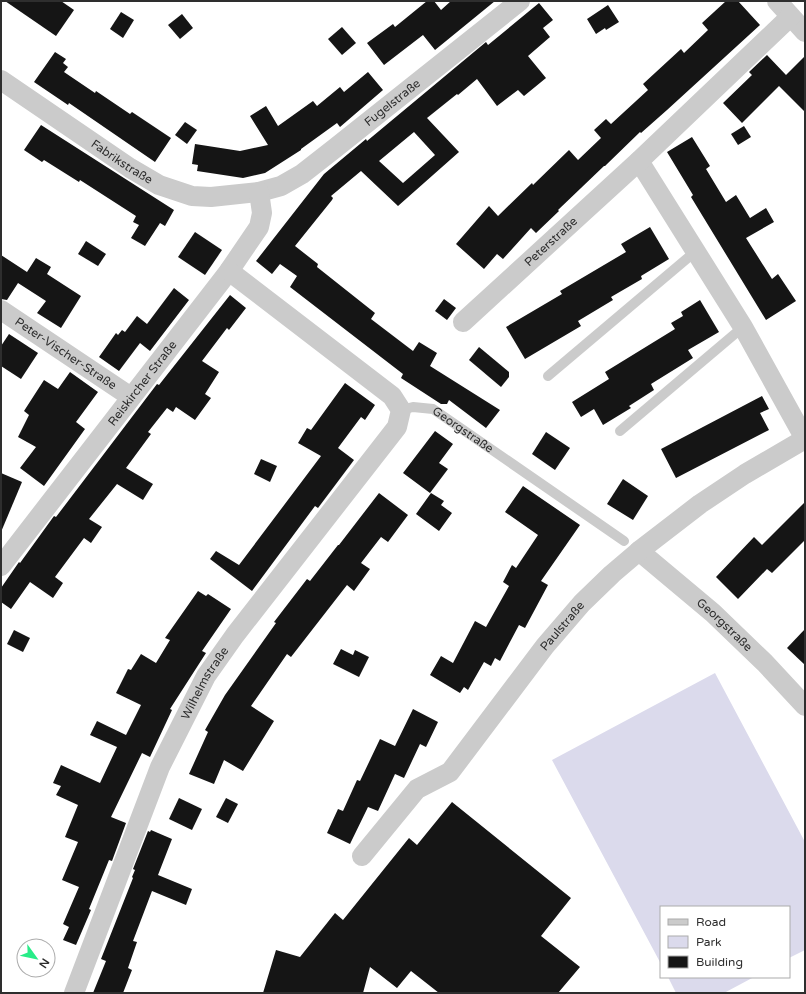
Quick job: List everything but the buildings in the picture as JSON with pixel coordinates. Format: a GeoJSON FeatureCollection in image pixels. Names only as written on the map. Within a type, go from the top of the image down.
{"type":"FeatureCollection","features":[{"type":"Feature","properties":{"kind":"street","name":"Fugelstraße"},"geometry":{"type":"LineString","coordinates":[[259,192],[281,186],[307,170],[347,140],[520,1]]}},
{"type":"Feature","properties":{"kind":"street"},"geometry":{"type":"LineString","coordinates":[[777,1],[805,32]]}},
{"type":"Feature","properties":{"kind":"street","name":"Peterstraße"},"geometry":{"type":"LineString","coordinates":[[463,322],[639,161],[790,17]]}},
{"type":"Feature","properties":{"kind":"street","name":"Fabrikstraße"},"geometry":{"type":"LineString","coordinates":[[1,80],[130,168],[159,185],[192,196],[211,197],[259,192]]}},
{"type":"Feature","properties":{"kind":"street"},"geometry":{"type":"LineString","coordinates":[[639,161],[743,327],[805,439]]}},
{"type":"Feature","properties":{"kind":"street","name":"Reiskircher Straße"},"geometry":{"type":"LineString","coordinates":[[1,566],[229,271],[259,227],[262,213],[259,192]]}},
{"type":"Feature","properties":{"kind":"street"},"geometry":{"type":"LineString","coordinates":[[229,271],[392,396],[401,410]]}},
{"type":"Feature","properties":{"kind":"street","name":"Peter-Vischer-Straße"},"geometry":{"type":"LineString","coordinates":[[1,310],[131,397]]}},
{"type":"Feature","properties":{"kind":"street","name":"Wilhelmstraße"},"geometry":{"type":"LineString","coordinates":[[74,993],[160,767],[206,676],[239,629],[397,427],[401,410]]}},
{"type":"Feature","properties":{"kind":"street","name":"Paulstraße"},"geometry":{"type":"LineString","coordinates":[[362,856],[417,789],[450,772],[545,646],[577,609],[612,574],[631,546],[707,500],[745,474],[805,439]]}},
{"type":"Feature","properties":{"kind":"street","name":"Georgstraße"},"geometry":{"type":"LineString","coordinates":[[631,546],[713,612],[765,663],[805,706]]}},
{"type":"Feature","properties":{"kind":"lane"},"geometry":{"type":"LineString","coordinates":[[548,376],[696,251]]}},
{"type":"Feature","properties":{"kind":"lane"},"geometry":{"type":"LineString","coordinates":[[620,431],[743,327]]}},
{"type":"Feature","properties":{"kind":"lane","name":"Georgstraße"},"geometry":{"type":"LineString","coordinates":[[401,410],[413,407],[433,409],[631,546]]}},
{"type":"Feature","properties":{"kind":"green space"},"geometry":{"type":"Polygon","coordinates":[[[715,673],[805,842],[805,950],[790,958],[790,906],[660,906],[660,962],[552,760],[715,673]]]}},
{"type":"Feature","properties":{"kind":"green space"},"geometry":{"type":"Polygon","coordinates":[[[668,978],[752,978],[724,993],[676,993],[668,978]]]}}]}
